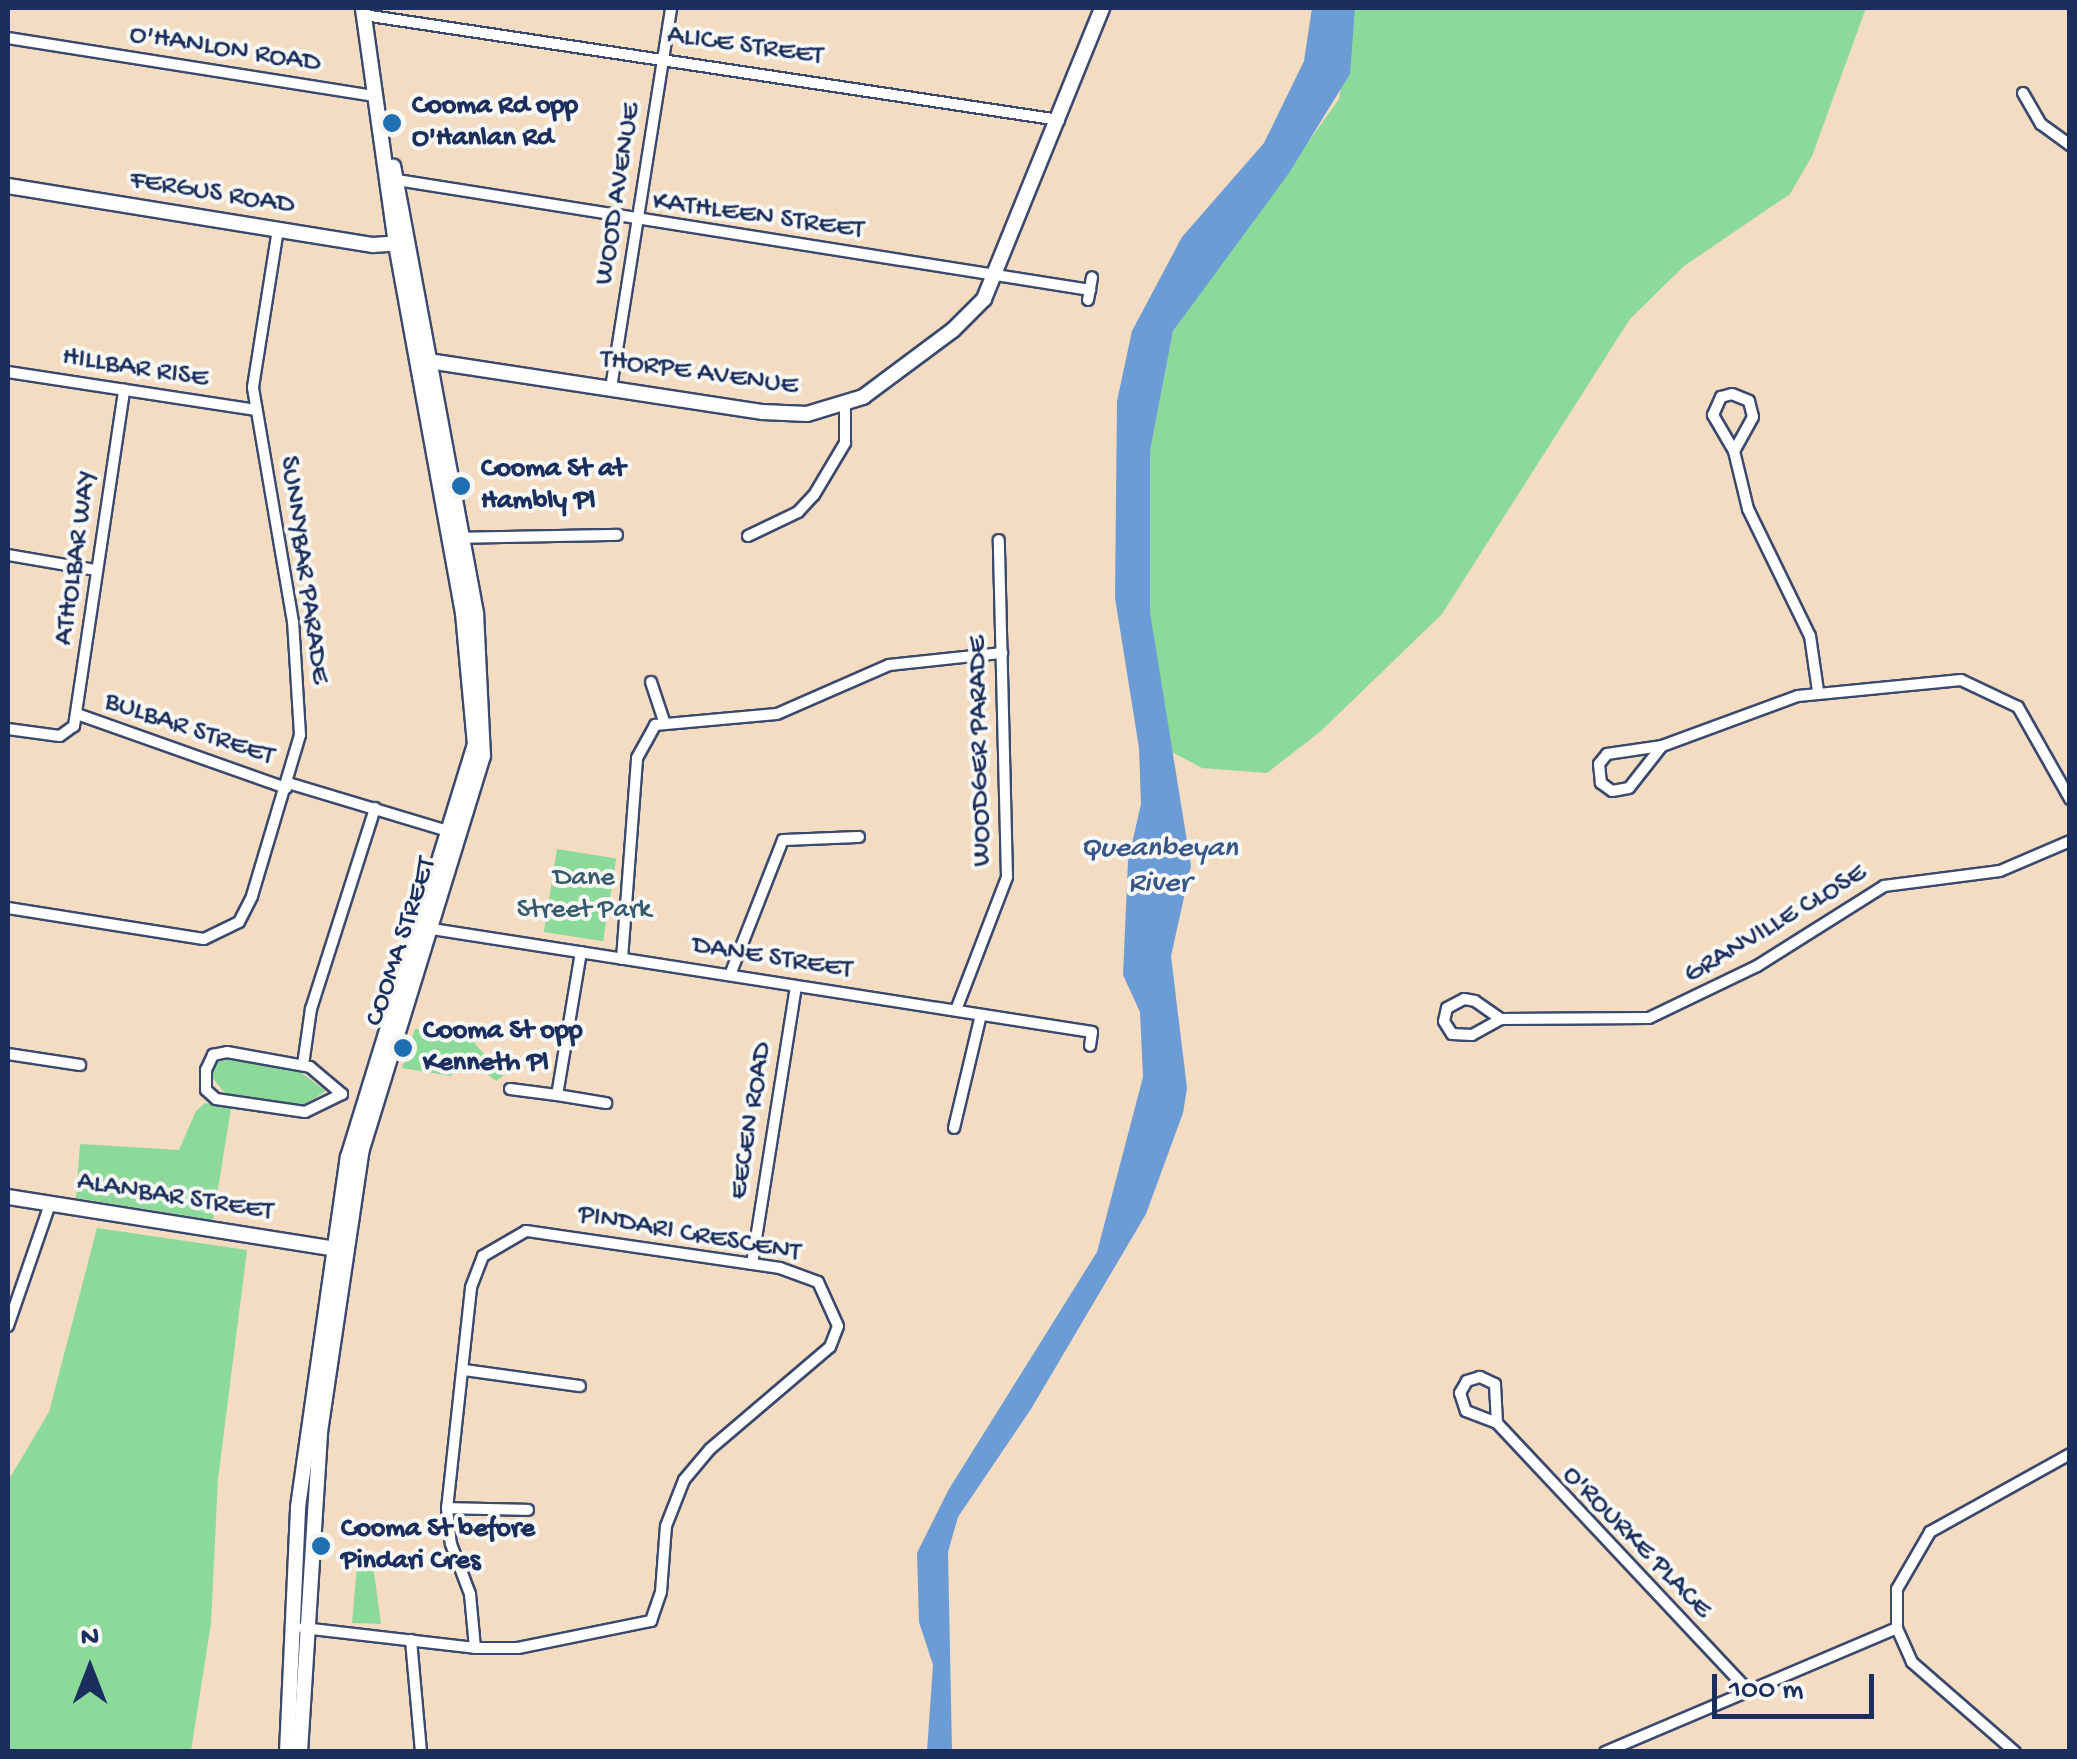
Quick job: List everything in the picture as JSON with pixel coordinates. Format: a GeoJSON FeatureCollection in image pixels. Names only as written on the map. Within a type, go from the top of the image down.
{"type":"FeatureCollection","features":[{"type":"Feature","properties":{"kind":"main road","name":"THORPE AVENUE"},"geometry":{"type":"LineString","coordinates":[[422,360],[774,413],[845,405],[970,317],[997,276],[1102,8]]}},
{"type":"Feature","properties":{"kind":"main road","name":"COOMA STREET"},"geometry":{"type":"LineString","coordinates":[[364,11],[422,360],[456,538],[476,612],[484,739],[432,929],[370,1103]]}},
{"type":"Feature","properties":{"kind":"main road","name":"COOMA STREET"},"geometry":{"type":"LineString","coordinates":[[387,153],[397,180],[402,243]]}},
{"type":"Feature","properties":{"kind":"main road","name":"FERGUS ROAD"},"geometry":{"type":"LineString","coordinates":[[8,186],[278,230],[402,243]]}},
{"type":"Feature","properties":{"kind":"main road","name":"COOMA STREET"},"geometry":{"type":"LineString","coordinates":[[300,1752],[302,1472],[370,1103],[399,983],[438,862],[455,834]]}},
{"type":"Feature","properties":{"kind":"main road"},"geometry":{"type":"LineString","coordinates":[[399,983],[419,936],[432,929],[438,862]]}},
{"type":"Feature","properties":{"kind":"main road","name":"ALANBAR STREET"},"geometry":{"type":"LineString","coordinates":[[8,1197],[341,1250]]}},
{"type":"Feature","properties":{"kind":"main road","name":"COOMA STREET"},"geometry":{"type":"LineString","coordinates":[[286,1752],[300,1628]]}},
{"type":"Feature","properties":{"kind":"street","name":"WOOD AVENUE"},"geometry":{"type":"LineString","coordinates":[[612,388],[671,8]]}},
{"type":"Feature","properties":{"kind":"street","name":"ALICE STREET"},"geometry":{"type":"LineString","coordinates":[[364,11],[1060,120]]}},
{"type":"Feature","properties":{"kind":"street","name":"O'HANLON ROAD"},"geometry":{"type":"LineString","coordinates":[[8,38],[376,96]]}},
{"type":"Feature","properties":{"kind":"street"},"geometry":{"type":"LineString","coordinates":[[2023,94],[2041,124],[2070,146]]}},
{"type":"Feature","properties":{"kind":"street","name":"KATHLEEN STREET"},"geometry":{"type":"LineString","coordinates":[[397,180],[420,189],[997,276],[1089,295],[1092,277]]}},
{"type":"Feature","properties":{"kind":"street"},"geometry":{"type":"LineString","coordinates":[[400,198],[420,189]]}},
{"type":"Feature","properties":{"kind":"street","name":"SUNNYBAR PARADE"},"geometry":{"type":"LineString","coordinates":[[8,908],[204,939],[228,930],[246,910],[300,735],[300,696],[253,386],[278,230]]}},
{"type":"Feature","properties":{"kind":"street","name":"HILLBAR RISE"},"geometry":{"type":"LineString","coordinates":[[8,372],[256,410]]}},
{"type":"Feature","properties":{"kind":"street","name":"ATHOLBAR WAY"},"geometry":{"type":"LineString","coordinates":[[8,729],[71,732],[77,714],[124,390]]}},
{"type":"Feature","properties":{"kind":"street"},"geometry":{"type":"LineString","coordinates":[[1734,450],[1751,426],[1753,408],[1732,394],[1722,398],[1713,415],[1734,450],[1748,509],[1810,636],[1818,692]]}},
{"type":"Feature","properties":{"kind":"street"},"geometry":{"type":"LineString","coordinates":[[748,536],[798,512],[821,486],[845,443],[845,405]]}},
{"type":"Feature","properties":{"kind":"street"},"geometry":{"type":"LineString","coordinates":[[456,538],[617,535]]}},
{"type":"Feature","properties":{"kind":"street","name":"WOODGER PARADE"},"geometry":{"type":"LineString","coordinates":[[956,1010],[1007,878],[998,540]]}},
{"type":"Feature","properties":{"kind":"street"},"geometry":{"type":"LineString","coordinates":[[8,555],[96,570]]}},
{"type":"Feature","properties":{"kind":"street"},"geometry":{"type":"LineString","coordinates":[[622,959],[636,758],[646,734],[664,721],[777,714],[898,663],[1002,653]]}},
{"type":"Feature","properties":{"kind":"street"},"geometry":{"type":"LineString","coordinates":[[1662,746],[1622,791],[1601,783],[1602,758],[1662,746],[1818,692],[1938,679],[1985,686],[2030,721],[2070,799]]}},
{"type":"Feature","properties":{"kind":"street"},"geometry":{"type":"LineString","coordinates":[[651,682],[664,721]]}},
{"type":"Feature","properties":{"kind":"street","name":"BULBAR STREET"},"geometry":{"type":"LineString","coordinates":[[77,714],[287,786],[375,808],[455,834]]}},
{"type":"Feature","properties":{"kind":"street"},"geometry":{"type":"LineString","coordinates":[[1623,752],[1634,760],[1637,777]]}},
{"type":"Feature","properties":{"kind":"street"},"geometry":{"type":"LineString","coordinates":[[303,1064],[311,1009],[375,808]]}},
{"type":"Feature","properties":{"kind":"street"},"geometry":{"type":"LineString","coordinates":[[730,975],[782,840],[858,836]]}},
{"type":"Feature","properties":{"kind":"street","name":"GRANVILLE CLOSE"},"geometry":{"type":"LineString","coordinates":[[1502,1019],[1464,999],[1447,1008],[1444,1021],[1462,1036],[1502,1019],[1649,1018],[1756,966],[1884,886],[2000,871],[2070,841]]}},
{"type":"Feature","properties":{"kind":"street","name":"DANE STREET"},"geometry":{"type":"LineString","coordinates":[[432,929],[1092,1032],[1090,1046]]}},
{"type":"Feature","properties":{"kind":"street"},"geometry":{"type":"LineString","coordinates":[[557,1095],[582,952]]}},
{"type":"Feature","properties":{"kind":"street","name":"EECEN ROAD"},"geometry":{"type":"LineString","coordinates":[[752,1264],[796,986]]}},
{"type":"Feature","properties":{"kind":"street"},"geometry":{"type":"LineString","coordinates":[[954,1128],[981,1015]]}},
{"type":"Feature","properties":{"kind":"street"},"geometry":{"type":"LineString","coordinates":[[342,1094],[298,1112],[224,1101],[206,1088],[208,1063],[220,1052],[303,1064],[342,1094],[370,1103]]}},
{"type":"Feature","properties":{"kind":"street"},"geometry":{"type":"LineString","coordinates":[[8,1054],[80,1065]]}},
{"type":"Feature","properties":{"kind":"street"},"geometry":{"type":"LineString","coordinates":[[510,1089],[606,1103]]}},
{"type":"Feature","properties":{"kind":"street"},"geometry":{"type":"LineString","coordinates":[[8,1326],[50,1204]]}},
{"type":"Feature","properties":{"kind":"street","name":"PINDARI CRESCENT"},"geometry":{"type":"LineString","coordinates":[[300,1628],[475,1648],[518,1648],[651,1621],[661,1592],[666,1526],[684,1480],[710,1449],[830,1347],[838,1326],[818,1282],[752,1264],[526,1232],[494,1247],[476,1268],[448,1508],[451,1544],[470,1594],[475,1648]]}},
{"type":"Feature","properties":{"kind":"street"},"geometry":{"type":"LineString","coordinates":[[464,1370],[580,1386]]}},
{"type":"Feature","properties":{"kind":"street","name":"O'ROURKE PLACE"},"geometry":{"type":"LineString","coordinates":[[1498,1423],[1495,1384],[1480,1377],[1467,1381],[1462,1405],[1498,1423],[1747,1690]]}},
{"type":"Feature","properties":{"kind":"street"},"geometry":{"type":"LineString","coordinates":[[2015,1752],[1923,1676],[1897,1628],[1897,1588],[1930,1532],[2070,1454]]}},
{"type":"Feature","properties":{"kind":"street"},"geometry":{"type":"LineString","coordinates":[[448,1508],[528,1510]]}},
{"type":"Feature","properties":{"kind":"street"},"geometry":{"type":"LineString","coordinates":[[1605,1752],[1897,1628]]}},
{"type":"Feature","properties":{"kind":"street"},"geometry":{"type":"LineString","coordinates":[[411,1640],[421,1752]]}},
{"type":"Feature","properties":{"kind":"green space"},"geometry":{"type":"Polygon","coordinates":[[[1355,8],[1866,8],[1812,156],[1790,194],[1684,266],[1630,319],[1442,614],[1321,731],[1267,773],[1202,768],[1170,751],[1150,612],[1150,451],[1173,331],[1339,99],[1355,8]]]}},
{"type":"Feature","properties":{"kind":"green space","name":"Dane Street Park"},"geometry":{"type":"Polygon","coordinates":[[[557,849],[616,858],[603,941],[544,932],[557,849]]]}},
{"type":"Feature","properties":{"kind":"green space"},"geometry":{"type":"Polygon","coordinates":[[[415,1029],[465,1032],[503,1076],[496,1081],[461,1054],[451,1076],[402,1068],[415,1029]]]}},
{"type":"Feature","properties":{"kind":"green space"},"geometry":{"type":"Polygon","coordinates":[[[232,1058],[296,1069],[326,1091],[302,1106],[227,1096],[211,1076],[216,1063],[232,1058]]]}},
{"type":"Feature","properties":{"kind":"green space"},"geometry":{"type":"Polygon","coordinates":[[[205,1103],[231,1108],[213,1220],[76,1198],[80,1144],[179,1150],[196,1111],[205,1103]]]}},
{"type":"Feature","properties":{"kind":"green space"},"geometry":{"type":"Polygon","coordinates":[[[97,1228],[247,1250],[218,1479],[211,1623],[191,1751],[8,1751],[8,1481],[49,1412],[97,1228]]]}},
{"type":"Feature","properties":{"kind":"green space"},"geometry":{"type":"Polygon","coordinates":[[[373,1565],[381,1624],[352,1623],[357,1566],[373,1565]]]}},
{"type":"Feature","properties":{"kind":"water","name":"Queanbeyan River"},"geometry":{"type":"Polygon","coordinates":[[[1312,8],[1355,8],[1350,74],[1289,173],[1173,331],[1150,451],[1150,612],[1191,866],[1171,956],[1187,1088],[1183,1113],[1146,1214],[1031,1409],[958,1517],[948,1552],[952,1751],[927,1751],[933,1665],[919,1622],[917,1553],[949,1489],[1097,1252],[1143,1077],[1140,1012],[1123,975],[1128,861],[1141,804],[1139,748],[1115,598],[1117,401],[1132,331],[1182,237],[1264,143],[1304,61],[1312,8]]]}},
{"type":"Feature","properties":{"kind":"place","name":"Cooma Rd opp O'Hanlan Rd"},"geometry":{"type":"Point","coordinates":[392,123]}},
{"type":"Feature","properties":{"kind":"place","name":"Cooma St at Hambly Pl"},"geometry":{"type":"Point","coordinates":[461,486]}},
{"type":"Feature","properties":{"kind":"place","name":"Cooma St opp Kenneth Pl"},"geometry":{"type":"Point","coordinates":[403,1048]}},
{"type":"Feature","properties":{"kind":"place","name":"Cooma St before Pindari Cres"},"geometry":{"type":"Point","coordinates":[321,1546]}}]}
